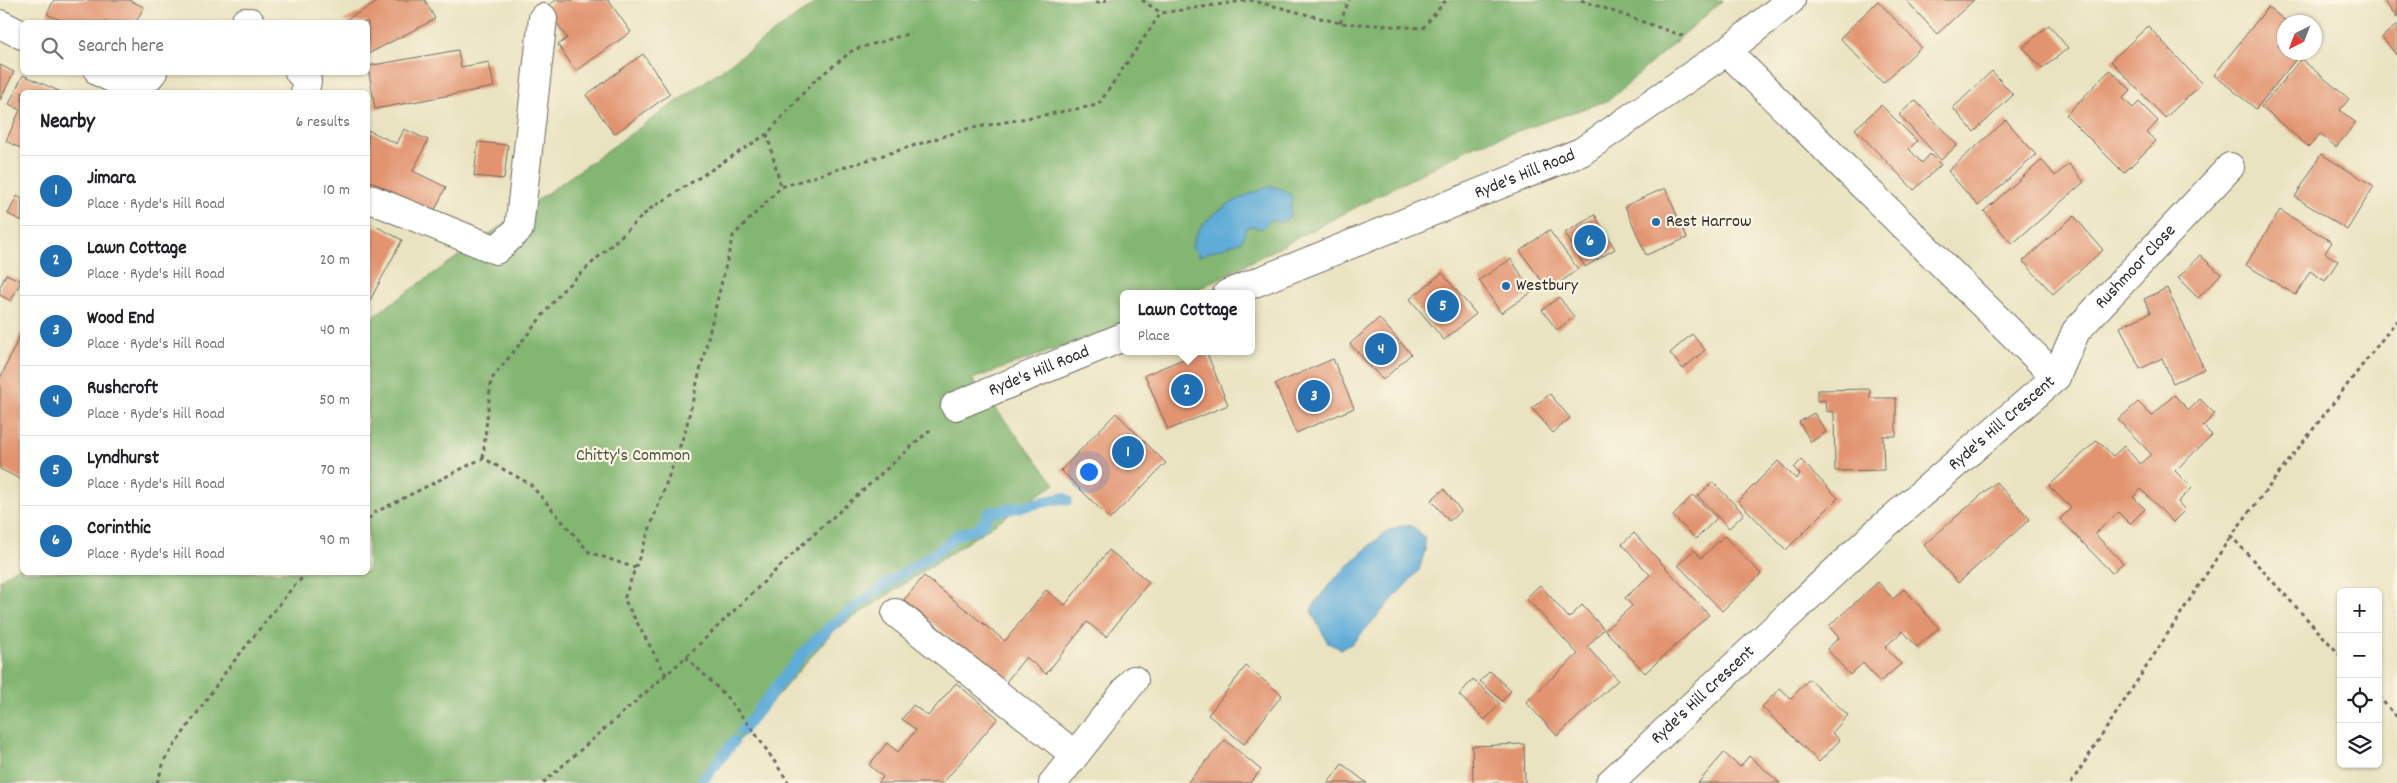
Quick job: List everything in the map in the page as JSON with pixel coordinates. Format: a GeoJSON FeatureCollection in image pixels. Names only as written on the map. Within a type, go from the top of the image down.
{"type":"FeatureCollection","features":[{"type":"Feature","properties":{"kind":"street","name":"Ryde's Hill Road"},"geometry":{"type":"LineString","coordinates":[[1238,290],[1581,152],[1727,52],[1791,0]]}},
{"type":"Feature","properties":{"kind":"street"},"geometry":{"type":"LineString","coordinates":[[370,199],[496,250],[519,229],[543,18]]}},
{"type":"Feature","properties":{"kind":"street"},"geometry":{"type":"LineString","coordinates":[[0,24],[20,34]]}},
{"type":"Feature","properties":{"kind":"street","name":"Ryde's Hill Crescent"},"geometry":{"type":"LineString","coordinates":[[1610,783],[1877,532],[2056,377],[1727,52]]}},
{"type":"Feature","properties":{"kind":"street"},"geometry":{"type":"LineString","coordinates":[[109,75],[144,85]]}},
{"type":"Feature","properties":{"kind":"street"},"geometry":{"type":"LineString","coordinates":[[301,75],[306,81],[305,90]]}},
{"type":"Feature","properties":{"kind":"street","name":"Rushmoor Close"},"geometry":{"type":"LineString","coordinates":[[2056,377],[2076,331],[2230,167]]}},
{"type":"Feature","properties":{"kind":"street","name":"Ryde's Hill Road"},"geometry":{"type":"LineString","coordinates":[[955,406],[1120,338]]}},
{"type":"Feature","properties":{"kind":"street"},"geometry":{"type":"LineString","coordinates":[[896,613],[1075,755]]}},
{"type":"Feature","properties":{"kind":"street"},"geometry":{"type":"LineString","coordinates":[[1053,783],[1134,680]]}},
{"type":"Feature","properties":{"kind":"path"},"geometry":{"type":"LineString","coordinates":[[1096,3],[1107,0]]}},
{"type":"Feature","properties":{"kind":"path"},"geometry":{"type":"LineString","coordinates":[[1142,0],[1161,13],[1250,0],[1340,23],[1423,28],[1446,0]]}},
{"type":"Feature","properties":{"kind":"path"},"geometry":{"type":"LineString","coordinates":[[1340,23],[1349,0]]}},
{"type":"Feature","properties":{"kind":"path"},"geometry":{"type":"LineString","coordinates":[[1581,0],[1727,52]]}},
{"type":"Feature","properties":{"kind":"path"},"geometry":{"type":"LineString","coordinates":[[666,675],[624,599],[685,432],[733,236],[781,187],[967,129],[1098,105],[1161,13]]}},
{"type":"Feature","properties":{"kind":"path"},"geometry":{"type":"LineString","coordinates":[[483,458],[490,380],[564,290],[650,209],[767,134],[812,82],[853,50],[910,33]]}},
{"type":"Feature","properties":{"kind":"path"},"geometry":{"type":"LineString","coordinates":[[767,134],[781,187]]}},
{"type":"Feature","properties":{"kind":"path"},"geometry":{"type":"LineString","coordinates":[[2071,783],[2231,536],[2397,320]]}},
{"type":"Feature","properties":{"kind":"path"},"geometry":{"type":"LineString","coordinates":[[543,783],[686,657],[802,545],[955,406]]}},
{"type":"Feature","properties":{"kind":"path"},"geometry":{"type":"LineString","coordinates":[[483,458],[530,484],[590,552],[635,568]]}},
{"type":"Feature","properties":{"kind":"path"},"geometry":{"type":"LineString","coordinates":[[370,517],[376,512],[483,458]]}},
{"type":"Feature","properties":{"kind":"path"},"geometry":{"type":"LineString","coordinates":[[2231,536],[2337,652]]}},
{"type":"Feature","properties":{"kind":"path"},"geometry":{"type":"LineString","coordinates":[[157,783],[165,758],[227,670],[293,586],[305,575]]}},
{"type":"Feature","properties":{"kind":"path"},"geometry":{"type":"LineString","coordinates":[[686,657],[725,695],[753,730],[788,783]]}},
{"type":"Feature","properties":{"kind":"path"},"geometry":{"type":"LineString","coordinates":[[2382,700],[2397,717]]}},
{"type":"Feature","properties":{"kind":"green space","name":"Chitty's Common"},"geometry":{"type":"Polygon","coordinates":[[[820,0],[1723,0],[1609,100],[1474,146],[1197,290],[1120,290],[1120,326],[972,379],[1055,484],[833,631],[702,783],[0,783],[0,580],[20,565],[20,575],[370,575],[370,319],[820,0]]]}},
{"type":"Feature","properties":{"kind":"water"},"geometry":{"type":"Polygon","coordinates":[[[1271,186],[1285,190],[1292,197],[1290,216],[1282,222],[1269,220],[1262,229],[1252,226],[1246,228],[1242,241],[1199,256],[1192,247],[1196,235],[1212,215],[1235,201],[1271,186]]]}},
{"type":"Feature","properties":{"kind":"water"},"geometry":{"type":"Polygon","coordinates":[[[1404,525],[1412,526],[1425,538],[1425,550],[1419,570],[1353,643],[1341,649],[1328,643],[1311,611],[1316,602],[1344,569],[1367,548],[1386,532],[1404,525]]]}},
{"type":"Feature","properties":{"kind":"building"},"geometry":{"type":"Polygon","coordinates":[[[54,0],[129,0],[144,7],[137,20],[60,20],[47,14],[54,0]]]}},
{"type":"Feature","properties":{"kind":"building"},"geometry":{"type":"Polygon","coordinates":[[[382,0],[425,0],[435,19],[370,53],[370,20],[345,20],[382,0]]]}},
{"type":"Feature","properties":{"kind":"building"},"geometry":{"type":"Polygon","coordinates":[[[556,0],[608,0],[631,32],[576,71],[558,45],[567,38],[546,7],[556,0]]]}},
{"type":"Feature","properties":{"kind":"building"},"geometry":{"type":"Polygon","coordinates":[[[1906,0],[1974,0],[1937,34],[1906,0]]]}},
{"type":"Feature","properties":{"kind":"building"},"geometry":{"type":"Polygon","coordinates":[[[2383,0],[2397,0],[2397,18],[2383,0]]]}},
{"type":"Feature","properties":{"kind":"building"},"geometry":{"type":"Polygon","coordinates":[[[1878,1],[1921,47],[1883,83],[1840,38],[1878,1]]]}},
{"type":"Feature","properties":{"kind":"building"},"geometry":{"type":"Polygon","coordinates":[[[2268,7],[2278,15],[2277,60],[2295,60],[2256,109],[2214,75],[2268,7]]]}},
{"type":"Feature","properties":{"kind":"building"},"geometry":{"type":"Polygon","coordinates":[[[2049,25],[2068,48],[2042,69],[2023,47],[2049,25]]]}},
{"type":"Feature","properties":{"kind":"building"},"geometry":{"type":"Polygon","coordinates":[[[2397,25],[2397,56],[2382,37],[2397,25]]]}},
{"type":"Feature","properties":{"kind":"building"},"geometry":{"type":"Polygon","coordinates":[[[2148,26],[2202,84],[2165,118],[2111,61],[2148,26]]]}},
{"type":"Feature","properties":{"kind":"building"},"geometry":{"type":"Polygon","coordinates":[[[458,50],[461,67],[489,62],[494,87],[375,109],[369,75],[370,66],[458,50]]]}},
{"type":"Feature","properties":{"kind":"building"},"geometry":{"type":"Polygon","coordinates":[[[643,54],[670,94],[614,134],[586,95],[643,54]]]}},
{"type":"Feature","properties":{"kind":"building"},"geometry":{"type":"Polygon","coordinates":[[[2300,60],[2302,60],[2349,99],[2340,110],[2356,123],[2336,147],[2320,134],[2309,147],[2261,107],[2300,60]]]}},
{"type":"Feature","properties":{"kind":"building"},"geometry":{"type":"Polygon","coordinates":[[[0,65],[14,72],[0,100],[0,65]]]}},
{"type":"Feature","properties":{"kind":"building"},"geometry":{"type":"Polygon","coordinates":[[[2110,70],[2131,90],[2123,98],[2133,108],[2139,102],[2158,121],[2147,133],[2156,141],[2124,173],[2066,115],[2110,70]]]}},
{"type":"Feature","properties":{"kind":"building"},"geometry":{"type":"Polygon","coordinates":[[[1992,71],[2013,95],[1974,132],[1953,108],[1992,71]]]}},
{"type":"Feature","properties":{"kind":"building"},"geometry":{"type":"Polygon","coordinates":[[[23,75],[57,90],[20,90],[20,110],[9,104],[23,75]]]}},
{"type":"Feature","properties":{"kind":"building"},"geometry":{"type":"Polygon","coordinates":[[[1915,100],[1957,145],[1941,160],[1899,115],[1915,100]]]}},
{"type":"Feature","properties":{"kind":"building"},"geometry":{"type":"Polygon","coordinates":[[[1881,105],[1917,141],[1909,149],[1922,163],[1930,154],[1941,165],[1914,190],[1855,129],[1881,105]]]}},
{"type":"Feature","properties":{"kind":"building"},"geometry":{"type":"Polygon","coordinates":[[[20,110],[20,148],[6,141],[20,110]]]}},
{"type":"Feature","properties":{"kind":"building"},"geometry":{"type":"Polygon","coordinates":[[[2006,120],[2036,155],[1978,206],[1948,171],[2006,120]]]}},
{"type":"Feature","properties":{"kind":"building"},"geometry":{"type":"Polygon","coordinates":[[[404,129],[428,140],[413,171],[446,187],[434,212],[370,181],[370,131],[397,144],[404,129]]]}},
{"type":"Feature","properties":{"kind":"building"},"geometry":{"type":"Polygon","coordinates":[[[478,142],[508,145],[504,179],[474,176],[478,142]]]}},
{"type":"Feature","properties":{"kind":"building"},"geometry":{"type":"Polygon","coordinates":[[[2321,154],[2374,186],[2347,230],[2295,197],[2321,154]]]}},
{"type":"Feature","properties":{"kind":"building"},"geometry":{"type":"Polygon","coordinates":[[[2042,160],[2055,176],[2069,164],[2084,182],[2012,244],[1984,211],[2042,160]]]}},
{"type":"Feature","properties":{"kind":"building","name":"Rest Harrow"},"geometry":{"type":"Polygon","coordinates":[[[1665,188],[1687,238],[1646,255],[1625,206],[1665,188]]]}},
{"type":"Feature","properties":{"kind":"building"},"geometry":{"type":"Polygon","coordinates":[[[17,196],[20,198],[20,220],[8,214],[17,196]]]}},
{"type":"Feature","properties":{"kind":"building"},"geometry":{"type":"Polygon","coordinates":[[[2280,210],[2332,242],[2325,253],[2338,261],[2325,281],[2310,271],[2296,295],[2246,265],[2280,210]]]}},
{"type":"Feature","properties":{"kind":"building"},"geometry":{"type":"Polygon","coordinates":[[[1595,215],[1615,249],[1585,267],[1565,233],[1595,215]]]}},
{"type":"Feature","properties":{"kind":"building"},"geometry":{"type":"Polygon","coordinates":[[[2074,216],[2103,250],[2053,294],[2023,261],[2074,216]]]}},
{"type":"Feature","properties":{"kind":"building"},"geometry":{"type":"Polygon","coordinates":[[[370,223],[402,240],[370,300],[370,223]]]}},
{"type":"Feature","properties":{"kind":"building"},"geometry":{"type":"Polygon","coordinates":[[[1549,230],[1578,269],[1549,291],[1520,251],[1549,230]]]}},
{"type":"Feature","properties":{"kind":"building"},"geometry":{"type":"Polygon","coordinates":[[[2200,255],[2221,274],[2198,298],[2178,278],[2200,255]]]}},
{"type":"Feature","properties":{"kind":"building","name":"Westbury"},"geometry":{"type":"Polygon","coordinates":[[[1511,259],[1532,292],[1501,313],[1479,280],[1511,259]]]}},
{"type":"Feature","properties":{"kind":"building"},"geometry":{"type":"Polygon","coordinates":[[[1442,273],[1476,314],[1444,340],[1410,299],[1442,273]]]}},
{"type":"Feature","properties":{"kind":"building"},"geometry":{"type":"Polygon","coordinates":[[[6,274],[20,281],[11,301],[0,295],[0,287],[6,274]]]}},
{"type":"Feature","properties":{"kind":"building"},"geometry":{"type":"Polygon","coordinates":[[[2167,288],[2204,369],[2173,383],[2162,358],[2140,369],[2120,327],[2150,313],[2144,299],[2167,288]]]}},
{"type":"Feature","properties":{"kind":"building"},"geometry":{"type":"Polygon","coordinates":[[[1559,297],[1574,317],[1557,330],[1542,310],[1559,297]]]}},
{"type":"Feature","properties":{"kind":"building"},"geometry":{"type":"Polygon","coordinates":[[[1379,318],[1411,354],[1383,380],[1350,344],[1379,318]]]}},
{"type":"Feature","properties":{"kind":"building"},"geometry":{"type":"Polygon","coordinates":[[[20,334],[20,479],[0,469],[0,379],[20,334]]]}},
{"type":"Feature","properties":{"kind":"building"},"geometry":{"type":"Polygon","coordinates":[[[1692,334],[1705,350],[1683,369],[1670,353],[1692,334]]]}},
{"type":"Feature","properties":{"kind":"building"},"geometry":{"type":"Polygon","coordinates":[[[1192,355],[1208,355],[1228,405],[1168,430],[1145,375],[1192,355]]]}},
{"type":"Feature","properties":{"kind":"building"},"geometry":{"type":"Polygon","coordinates":[[[1333,359],[1354,408],[1296,433],[1275,384],[1333,359]]]}},
{"type":"Feature","properties":{"kind":"building"},"geometry":{"type":"Polygon","coordinates":[[[1870,389],[1870,398],[1896,398],[1896,436],[1883,436],[1884,470],[1835,471],[1834,412],[1826,411],[1825,400],[1817,401],[1817,390],[1870,389]]]}},
{"type":"Feature","properties":{"kind":"building"},"geometry":{"type":"Polygon","coordinates":[[[1550,394],[1570,418],[1553,433],[1532,408],[1550,394]]]}},
{"type":"Feature","properties":{"kind":"building"},"geometry":{"type":"Polygon","coordinates":[[[2174,395],[2189,410],[2200,399],[2215,414],[2203,426],[2212,435],[2175,471],[2192,488],[2178,502],[2185,510],[2173,522],[2141,489],[2133,497],[2145,509],[2130,524],[2118,512],[2095,534],[2123,563],[2112,573],[2060,519],[2071,508],[2049,486],[2097,440],[2113,456],[2124,446],[2140,464],[2151,454],[2118,420],[2138,402],[2152,416],[2174,395]]]}},
{"type":"Feature","properties":{"kind":"building"},"geometry":{"type":"Polygon","coordinates":[[[1116,413],[1166,463],[1110,519],[1061,470],[1116,413]]]}},
{"type":"Feature","properties":{"kind":"building"},"geometry":{"type":"Polygon","coordinates":[[[1814,413],[1826,432],[1811,442],[1799,422],[1814,413]]]}},
{"type":"Feature","properties":{"kind":"building"},"geometry":{"type":"Polygon","coordinates":[[[1801,460],[1838,498],[1786,550],[1738,501],[1778,461],[1796,479],[1800,474],[1794,468],[1801,460]]]}},
{"type":"Feature","properties":{"kind":"building"},"geometry":{"type":"Polygon","coordinates":[[[1713,482],[1744,514],[1729,528],[1698,496],[1713,482]]]}},
{"type":"Feature","properties":{"kind":"building"},"geometry":{"type":"Polygon","coordinates":[[[1996,482],[2030,519],[1958,583],[1924,545],[1996,482]]]}},
{"type":"Feature","properties":{"kind":"building"},"geometry":{"type":"Polygon","coordinates":[[[1444,489],[1461,511],[1449,521],[1431,500],[1444,489]]]}},
{"type":"Feature","properties":{"kind":"building"},"geometry":{"type":"Polygon","coordinates":[[[1693,495],[1717,518],[1696,539],[1673,516],[1693,495]]]}},
{"type":"Feature","properties":{"kind":"building"},"geometry":{"type":"Polygon","coordinates":[[[1634,533],[1709,615],[1645,673],[1605,630],[1632,606],[1625,598],[1650,575],[1622,544],[1634,533]]]}},
{"type":"Feature","properties":{"kind":"building"},"geometry":{"type":"Polygon","coordinates":[[[1724,536],[1761,574],[1722,611],[1678,565],[1694,550],[1701,558],[1724,536]]]}},
{"type":"Feature","properties":{"kind":"building"},"geometry":{"type":"Polygon","coordinates":[[[1109,550],[1149,582],[1106,637],[1087,622],[1046,674],[1026,657],[1006,682],[904,600],[924,576],[1005,641],[1046,590],[1065,605],[1109,550]]]}},
{"type":"Feature","properties":{"kind":"building"},"geometry":{"type":"Polygon","coordinates":[[[1878,582],[1893,599],[1904,589],[1939,628],[1917,647],[1903,631],[1885,647],[1901,664],[1880,682],[1863,663],[1850,675],[1827,649],[1839,638],[1829,626],[1878,582]]]}},
{"type":"Feature","properties":{"kind":"building"},"geometry":{"type":"Polygon","coordinates":[[[1540,585],[1569,618],[1582,605],[1604,629],[1587,647],[1618,680],[1557,736],[1526,702],[1578,654],[1526,598],[1540,585]]]}},
{"type":"Feature","properties":{"kind":"building"},"geometry":{"type":"Polygon","coordinates":[[[1246,666],[1282,695],[1244,744],[1208,715],[1246,666]]]}},
{"type":"Feature","properties":{"kind":"building"},"geometry":{"type":"Polygon","coordinates":[[[1490,671],[1511,691],[1502,701],[1480,681],[1490,671]]]}},
{"type":"Feature","properties":{"kind":"building"},"geometry":{"type":"Polygon","coordinates":[[[1473,679],[1500,704],[1485,720],[1459,695],[1473,679]]]}},
{"type":"Feature","properties":{"kind":"building"},"geometry":{"type":"Polygon","coordinates":[[[1809,679],[1848,715],[1832,733],[1840,740],[1819,762],[1762,707],[1780,688],[1791,698],[1809,679]]]}},
{"type":"Feature","properties":{"kind":"building"},"geometry":{"type":"Polygon","coordinates":[[[956,683],[998,718],[943,783],[878,783],[883,777],[869,765],[887,743],[898,752],[916,730],[902,719],[913,705],[928,716],[956,683]]]}},
{"type":"Feature","properties":{"kind":"building"},"geometry":{"type":"Polygon","coordinates":[[[1225,740],[1261,770],[1250,783],[1187,783],[1225,740]]]}},
{"type":"Feature","properties":{"kind":"building"},"geometry":{"type":"Polygon","coordinates":[[[1524,744],[1525,783],[1473,783],[1472,746],[1524,744]]]}},
{"type":"Feature","properties":{"kind":"building"},"geometry":{"type":"Polygon","coordinates":[[[1724,753],[1740,767],[1749,756],[1780,783],[1698,783],[1724,753]]]}},
{"type":"Feature","properties":{"kind":"building"},"geometry":{"type":"Polygon","coordinates":[[[1342,764],[1367,783],[1328,783],[1342,764]]]}},
{"type":"Feature","properties":{"kind":"waterway"},"geometry":{"type":"LineString","coordinates":[[742,731],[803,653],[832,625],[873,593],[941,549],[958,534],[974,530],[983,524],[989,513],[1063,498],[1067,500]]}},
{"type":"Feature","properties":{"kind":"waterway"},"geometry":{"type":"LineString","coordinates":[[701,783],[734,741]]}},
{"type":"Feature","properties":{"kind":"place","name":"Rest Harrow"},"geometry":{"type":"Point","coordinates":[1656,222]}},
{"type":"Feature","properties":{"kind":"place","name":"Corinthic"},"geometry":{"type":"Point","coordinates":[1590,241]}},
{"type":"Feature","properties":{"kind":"place","name":"Westbury"},"geometry":{"type":"Point","coordinates":[1506,286]}},
{"type":"Feature","properties":{"kind":"place","name":"Lyndhurst"},"geometry":{"type":"Point","coordinates":[1443,306]}},
{"type":"Feature","properties":{"kind":"place","name":"Rushcroft"},"geometry":{"type":"Point","coordinates":[1381,349]}},
{"type":"Feature","properties":{"kind":"place","name":"Lawn Cottage"},"geometry":{"type":"Point","coordinates":[1187,390]}},
{"type":"Feature","properties":{"kind":"place","name":"Wood End"},"geometry":{"type":"Point","coordinates":[1314,396]}},
{"type":"Feature","properties":{"kind":"place","name":"Jimara"},"geometry":{"type":"Point","coordinates":[1128,452]}}]}
